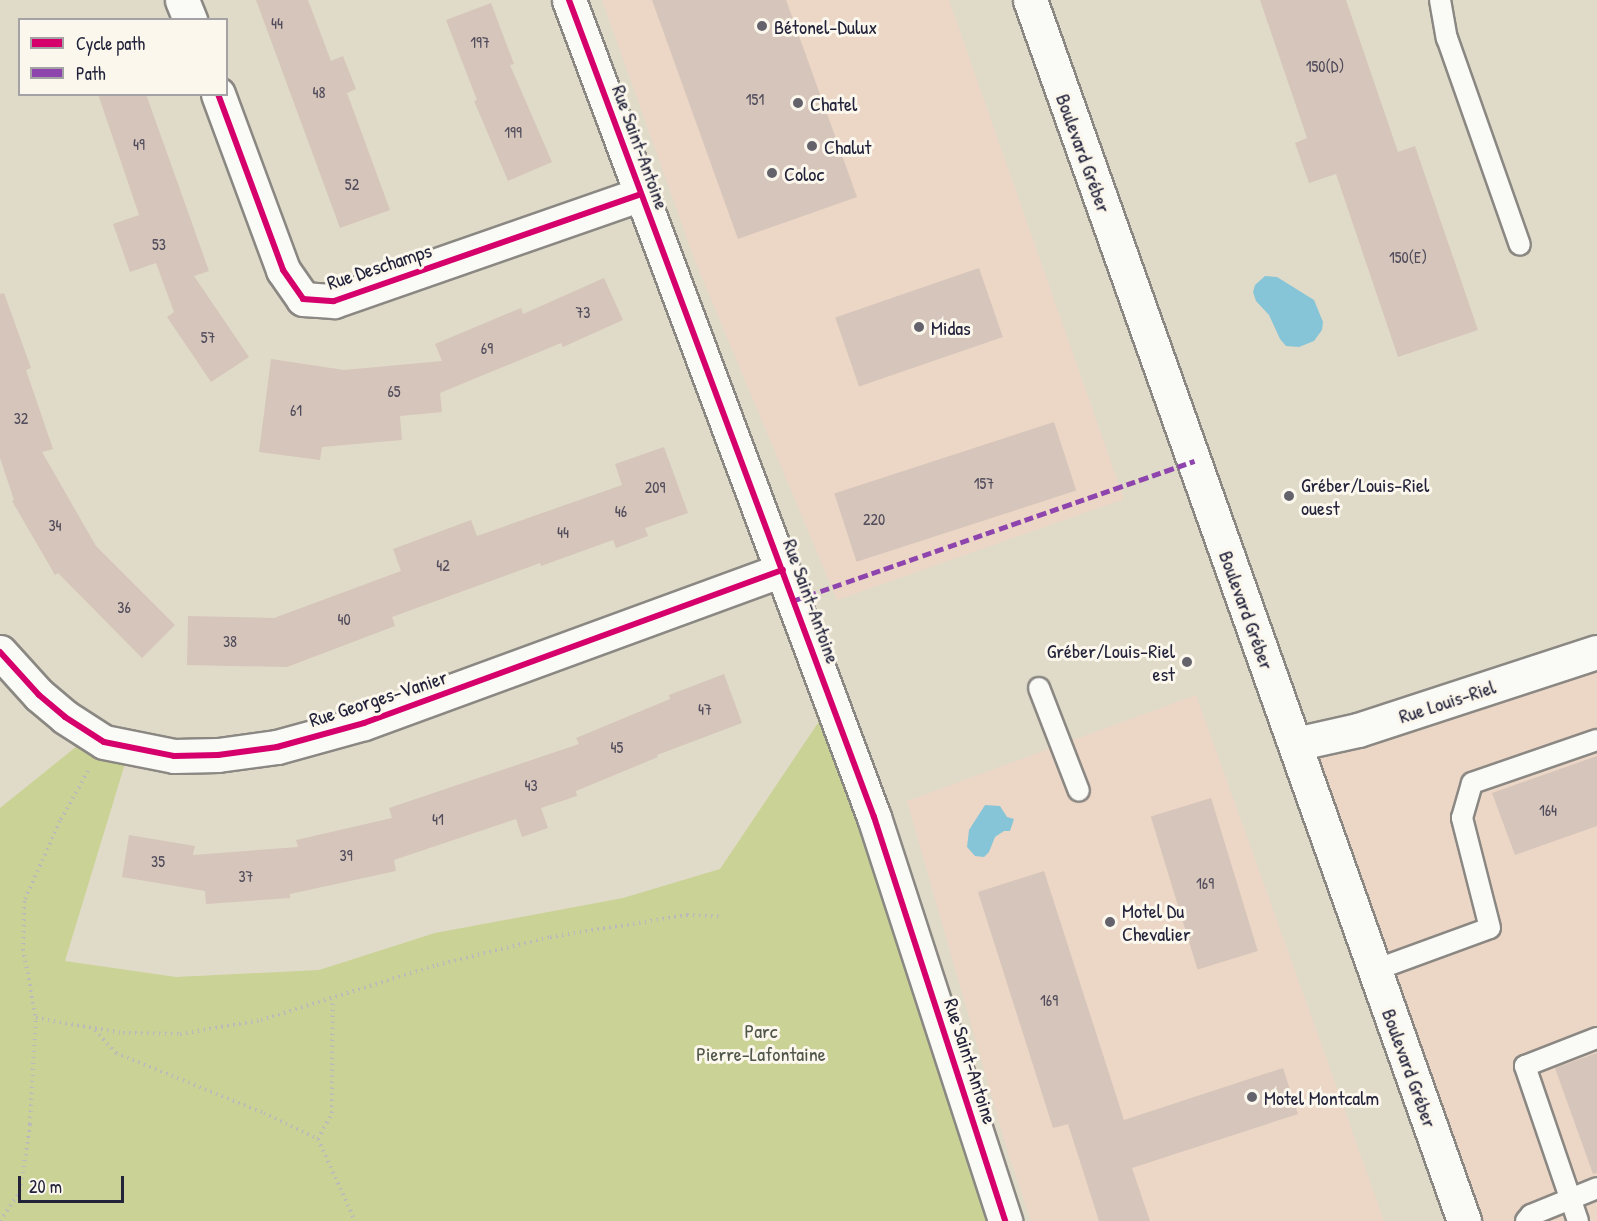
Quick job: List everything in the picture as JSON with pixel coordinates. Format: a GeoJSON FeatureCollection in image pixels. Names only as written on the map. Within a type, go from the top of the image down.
{"type":"FeatureCollection","features":[{"type":"Feature","properties":{"kind":"street"},"geometry":{"type":"LineString","coordinates":[[182,0],[189,18]]}},
{"type":"Feature","properties":{"kind":"street","name":"Rue Saint-Antoine"},"geometry":{"type":"LineString","coordinates":[[569,0],[874,817],[1005,1221]]}},
{"type":"Feature","properties":{"kind":"street","name":"Boulevard Gréber"},"geometry":{"type":"LineString","coordinates":[[1030,0],[1464,1221]]}},
{"type":"Feature","properties":{"kind":"street","name":"Rue Deschamps"},"geometry":{"type":"LineString","coordinates":[[219,96],[283,270],[303,298],[334,301],[640,194]]}},
{"type":"Feature","properties":{"kind":"street","name":"Rue Georges-Vanier"},"geometry":{"type":"LineString","coordinates":[[0,652],[39,695],[65,717],[104,742],[174,756],[218,755],[277,747],[364,723],[783,570]]}},
{"type":"Feature","properties":{"kind":"street","name":"Rue Louis-Riel"},"geometry":{"type":"LineString","coordinates":[[1295,744],[1358,730],[1597,652]]}},
{"type":"Feature","properties":{"kind":"lane"},"geometry":{"type":"LineString","coordinates":[[1440,0],[1447,38],[1520,245]]}},
{"type":"Feature","properties":{"kind":"lane"},"geometry":{"type":"LineString","coordinates":[[1039,688],[1079,791]]}},
{"type":"Feature","properties":{"kind":"lane"},"geometry":{"type":"LineString","coordinates":[[1375,970],[1490,928],[1462,818],[1472,783],[1597,740]]}},
{"type":"Feature","properties":{"kind":"lane"},"geometry":{"type":"LineString","coordinates":[[1578,1221],[1525,1066],[1597,1038]]}},
{"type":"Feature","properties":{"kind":"lane"},"geometry":{"type":"LineString","coordinates":[[1526,1221],[1528,1216],[1597,1188]]}},
{"type":"Feature","properties":{"kind":"path"},"geometry":{"type":"LineString","coordinates":[[0,1221],[20,1191],[30,1124],[36,1018],[23,949],[24,901],[60,821],[104,742]]}},
{"type":"Feature","properties":{"kind":"path"},"geometry":{"type":"LineString","coordinates":[[36,1018],[95,1030],[180,1034],[261,1020],[437,965],[550,937],[687,915],[722,917]]}},
{"type":"Feature","properties":{"kind":"path"},"geometry":{"type":"LineString","coordinates":[[318,1139],[332,1113],[333,999]]}},
{"type":"Feature","properties":{"kind":"path"},"geometry":{"type":"LineString","coordinates":[[95,1030],[116,1053],[264,1113],[318,1139],[355,1221]]}},
{"type":"Feature","properties":{"kind":"shaded area"},"geometry":{"type":"Polygon","coordinates":[[[602,0],[949,0],[1124,499],[837,600],[695,261],[602,0]]]}},
{"type":"Feature","properties":{"kind":"shaded area"},"geometry":{"type":"Polygon","coordinates":[[[1597,650],[1597,1221],[1465,1221],[1295,744],[1597,650]]]}},
{"type":"Feature","properties":{"kind":"shaded area","name":"Motel Du Chevalier"},"geometry":{"type":"Polygon","coordinates":[[[1196,695],[1384,1221],[1031,1221],[1007,1150],[907,801],[1196,695]]]}},
{"type":"Feature","properties":{"kind":"green space","name":"Parc Pierre-Lafontaine"},"geometry":{"type":"Polygon","coordinates":[[[832,702],[1005,1221],[0,1221],[0,808],[92,734],[130,747],[65,961],[176,977],[319,970],[435,933],[623,898],[720,869],[832,702]]]}},
{"type":"Feature","properties":{"kind":"water"},"geometry":{"type":"Polygon","coordinates":[[[1265,276],[1277,277],[1314,300],[1323,322],[1322,330],[1314,341],[1299,347],[1286,346],[1280,339],[1269,315],[1256,301],[1253,292],[1255,285],[1265,276]]]}},
{"type":"Feature","properties":{"kind":"water"},"geometry":{"type":"Polygon","coordinates":[[[985,805],[1000,806],[1007,817],[1014,819],[1010,831],[1004,831],[995,837],[989,852],[984,857],[975,856],[967,847],[969,830],[985,805]]]}},
{"type":"Feature","properties":{"kind":"building"},"geometry":{"type":"Polygon","coordinates":[[[256,0],[308,0],[331,61],[343,56],[356,89],[347,93],[390,210],[340,228],[256,0]]]}},
{"type":"Feature","properties":{"kind":"building"},"geometry":{"type":"Polygon","coordinates":[[[652,0],[786,0],[857,197],[738,239],[652,0]]]}},
{"type":"Feature","properties":{"kind":"building"},"geometry":{"type":"Polygon","coordinates":[[[1260,0],[1346,0],[1398,152],[1415,146],[1478,330],[1398,357],[1336,174],[1309,183],[1295,143],[1307,138],[1260,0]]]}},
{"type":"Feature","properties":{"kind":"building"},"geometry":{"type":"Polygon","coordinates":[[[491,3],[514,64],[510,65],[552,162],[508,181],[474,101],[477,100],[446,20],[491,3]]]}},
{"type":"Feature","properties":{"kind":"building"},"geometry":{"type":"Polygon","coordinates":[[[99,96],[147,96],[209,271],[194,276],[249,357],[211,382],[167,317],[174,312],[156,263],[130,272],[113,224],[139,215],[99,96]]]}},
{"type":"Feature","properties":{"kind":"building","name":"Midas"},"geometry":{"type":"Polygon","coordinates":[[[979,268],[1003,337],[859,387],[835,317],[979,268]]]}},
{"type":"Feature","properties":{"kind":"building"},"geometry":{"type":"Polygon","coordinates":[[[604,278],[623,320],[563,347],[561,343],[440,393],[442,412],[400,416],[402,440],[322,447],[320,460],[259,452],[271,359],[344,370],[442,361],[435,344],[521,308],[523,314],[604,278]]]}},
{"type":"Feature","properties":{"kind":"building"},"geometry":{"type":"Polygon","coordinates":[[[4,293],[31,368],[26,370],[53,449],[42,452],[96,546],[175,625],[142,658],[58,573],[55,575],[12,501],[14,500],[0,458],[0,294],[4,293]]]}},
{"type":"Feature","properties":{"kind":"building"},"geometry":{"type":"Polygon","coordinates":[[[1054,422],[1076,490],[857,562],[834,493],[1054,422]]]}},
{"type":"Feature","properties":{"kind":"building"},"geometry":{"type":"Polygon","coordinates":[[[664,447],[688,513],[645,528],[648,536],[616,548],[613,540],[541,566],[540,563],[392,617],[395,626],[287,667],[187,665],[188,616],[274,618],[401,571],[393,549],[471,520],[477,536],[622,485],[615,464],[664,447]]]}},
{"type":"Feature","properties":{"kind":"building"},"geometry":{"type":"Polygon","coordinates":[[[724,674],[742,723],[657,755],[658,757],[576,791],[577,796],[541,808],[548,828],[522,837],[516,819],[394,860],[396,871],[290,894],[290,898],[206,904],[205,891],[122,877],[129,835],[195,846],[193,855],[298,847],[296,840],[392,818],[389,808],[579,744],[576,738],[670,699],[669,695],[724,674]]]}},
{"type":"Feature","properties":{"kind":"building"},"geometry":{"type":"Polygon","coordinates":[[[1597,756],[1597,826],[1515,855],[1492,793],[1597,756]]]}},
{"type":"Feature","properties":{"kind":"building"},"geometry":{"type":"Polygon","coordinates":[[[1211,798],[1258,951],[1198,969],[1151,816],[1211,798]]]}},
{"type":"Feature","properties":{"kind":"building"},"geometry":{"type":"Polygon","coordinates":[[[1044,871],[1124,1120],[1283,1068],[1298,1114],[1132,1168],[1150,1221],[1099,1221],[1068,1124],[1053,1128],[978,892],[1044,871]]]}},
{"type":"Feature","properties":{"kind":"building"},"geometry":{"type":"Polygon","coordinates":[[[1597,1053],[1597,1173],[1593,1174],[1555,1068],[1597,1053]]]}},
{"type":"Feature","properties":{"kind":"marked path"},"geometry":{"type":"LineString","coordinates":[[795,600],[1194,461]]}},
{"type":"Feature","properties":{"kind":"cycle path"},"geometry":{"type":"LineString","coordinates":[[569,0],[874,817],[1005,1221]]}},
{"type":"Feature","properties":{"kind":"cycle path"},"geometry":{"type":"LineString","coordinates":[[219,96],[283,270],[303,299],[334,301],[641,194]]}},
{"type":"Feature","properties":{"kind":"cycle path"},"geometry":{"type":"LineString","coordinates":[[0,652],[39,695],[65,717],[104,742],[174,756],[218,755],[277,747],[364,723],[783,570]]}},
{"type":"Feature","properties":{"kind":"place","name":"Bétonel-Dulux"},"geometry":{"type":"Point","coordinates":[762,26]}},
{"type":"Feature","properties":{"kind":"place","name":"Chatel"},"geometry":{"type":"Point","coordinates":[798,103]}},
{"type":"Feature","properties":{"kind":"place","name":"Chalut"},"geometry":{"type":"Point","coordinates":[812,146]}},
{"type":"Feature","properties":{"kind":"place","name":"Coloc"},"geometry":{"type":"Point","coordinates":[772,173]}},
{"type":"Feature","properties":{"kind":"place","name":"Midas"},"geometry":{"type":"Point","coordinates":[919,327]}},
{"type":"Feature","properties":{"kind":"place","name":"Gréber/Louis-Riel ouest"},"geometry":{"type":"Point","coordinates":[1289,496]}},
{"type":"Feature","properties":{"kind":"place","name":"Gréber/Louis-Riel est"},"geometry":{"type":"Point","coordinates":[1187,662]}},
{"type":"Feature","properties":{"kind":"place","name":"Motel Du Chevalier"},"geometry":{"type":"Point","coordinates":[1110,922]}},
{"type":"Feature","properties":{"kind":"place","name":"Motel Montcalm"},"geometry":{"type":"Point","coordinates":[1252,1097]}}]}
